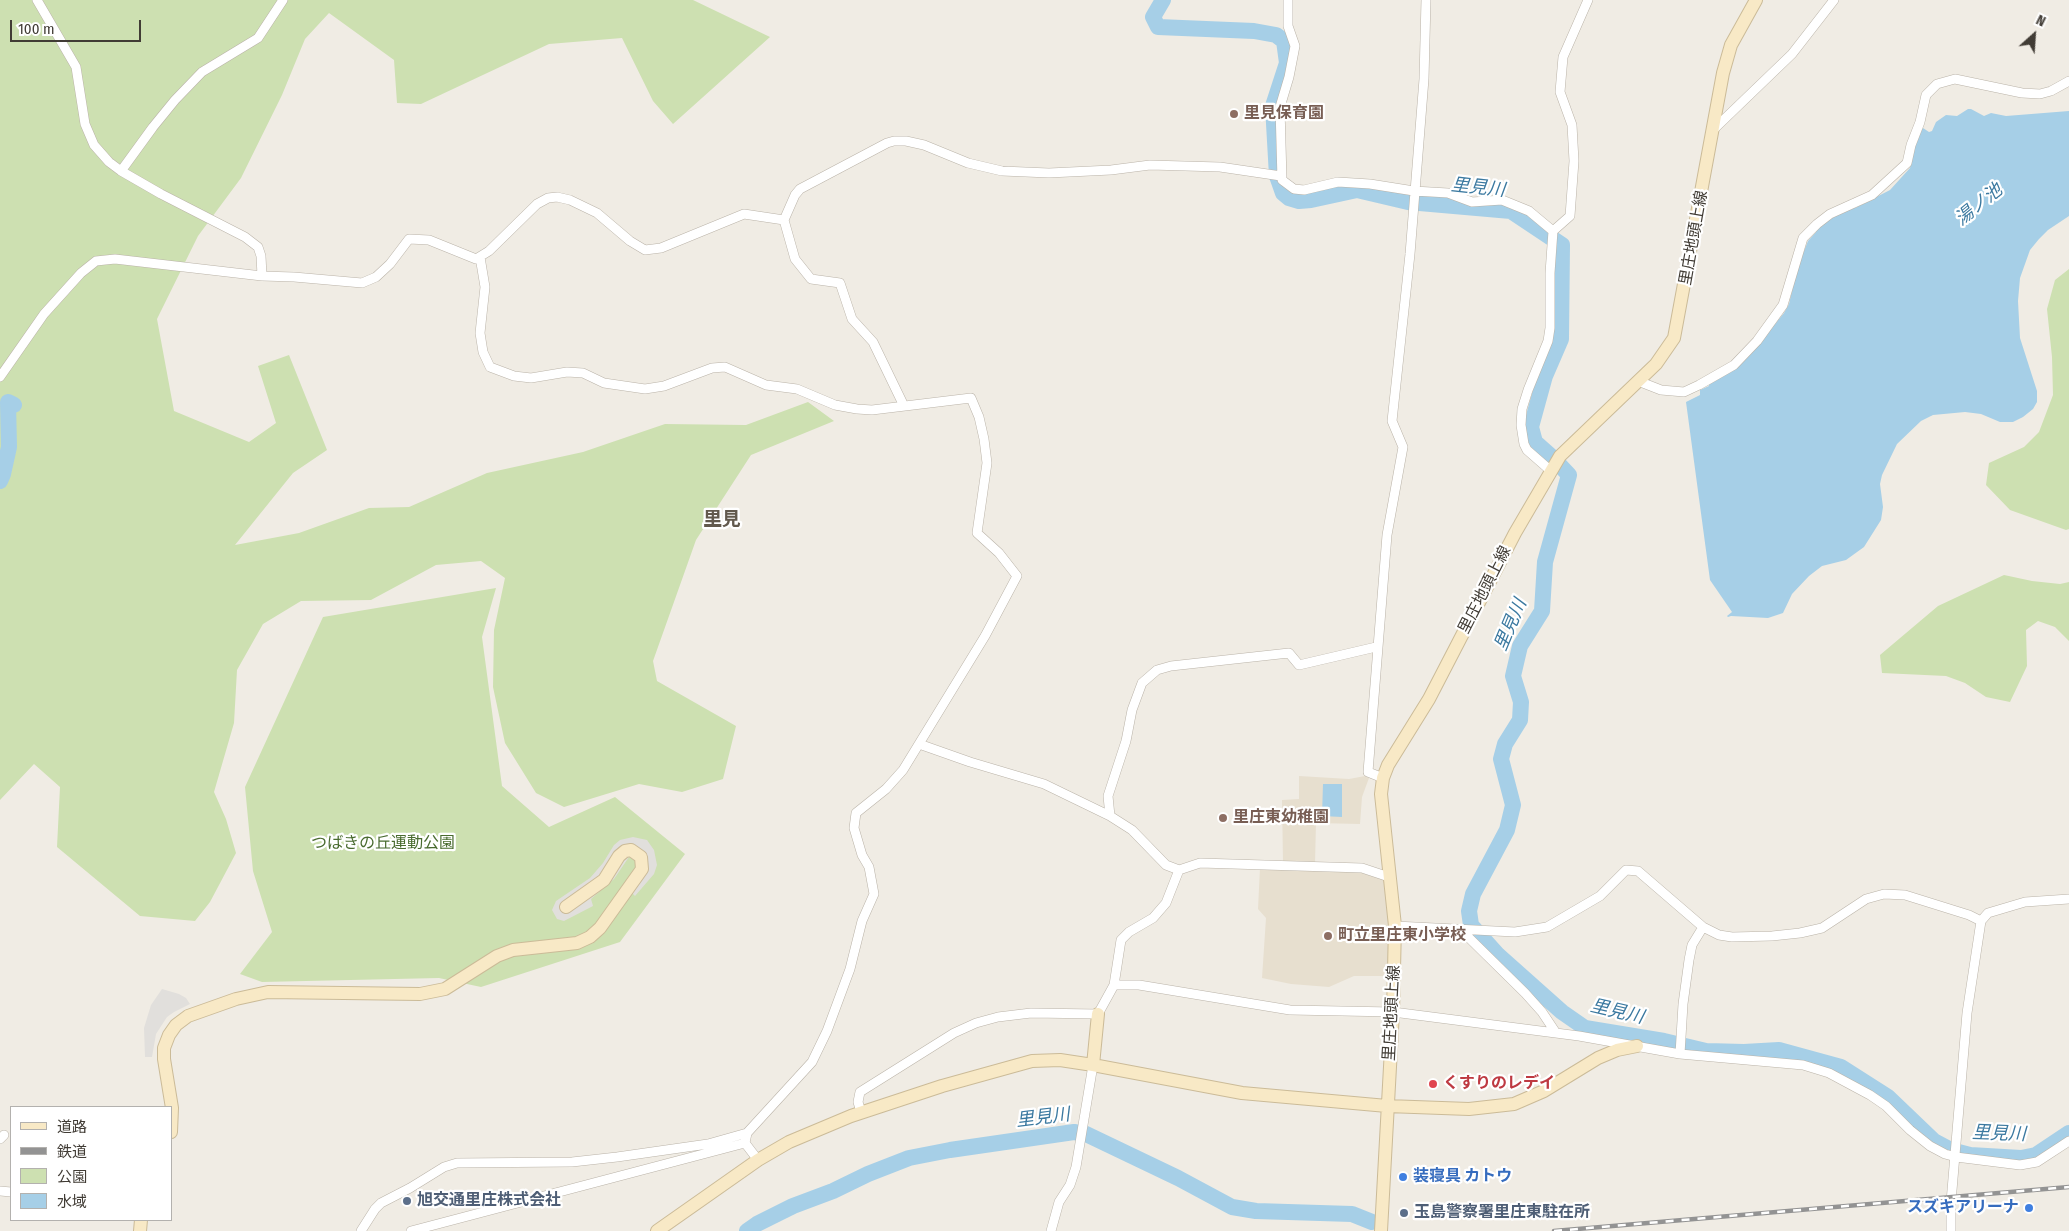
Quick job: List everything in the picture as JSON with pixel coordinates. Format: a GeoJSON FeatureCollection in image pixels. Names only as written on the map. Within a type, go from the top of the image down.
{"type":"FeatureCollection","features":[{"type":"Feature","properties":{"kind":"street"},"geometry":{"type":"LineString","coordinates":[[37,0],[76,67],[84,124],[94,145],[109,162],[122,171],[160,194],[245,237],[258,247],[261,256],[262,276]]}},
{"type":"Feature","properties":{"kind":"street"},"geometry":{"type":"LineString","coordinates":[[122,171],[175,100],[202,72],[258,38],[283,0]]}},
{"type":"Feature","properties":{"kind":"street"},"geometry":{"type":"LineString","coordinates":[[1288,0],[1288,26],[1295,46],[1289,77],[1280,107],[1282,180],[1294,189],[1299,190],[1312,189],[1338,182],[1370,184],[1414,191],[1448,192],[1472,202],[1502,200],[1529,211],[1553,231]]}},
{"type":"Feature","properties":{"kind":"street"},"geometry":{"type":"LineString","coordinates":[[1383,778],[1368,772],[1376,680],[1376,647],[1382,608],[1386,535],[1403,447],[1392,422],[1410,254],[1424,79],[1426,0]]}},
{"type":"Feature","properties":{"kind":"street"},"geometry":{"type":"LineString","coordinates":[[1555,464],[1528,450],[1524,444],[1521,425],[1522,409],[1548,341],[1553,231],[1570,216],[1574,161],[1572,125],[1560,92],[1564,57],[1588,0]]}},
{"type":"Feature","properties":{"kind":"street","name":"里庄地頭上線"},"geometry":{"type":"LineString","coordinates":[[1381,1231],[1393,1012],[1395,926],[1381,794],[1383,778],[1388,765],[1429,699],[1515,533],[1555,464],[1656,364],[1674,338],[1727,57],[1756,0]]}},
{"type":"Feature","properties":{"kind":"street"},"geometry":{"type":"LineString","coordinates":[[1713,130],[1792,54],[1834,0]]}},
{"type":"Feature","properties":{"kind":"street"},"geometry":{"type":"LineString","coordinates":[[1638,381],[1661,390],[1684,392],[1721,374],[1734,365],[1757,340],[1783,305],[1803,238],[1830,214],[1872,195],[1907,164],[1926,95],[1937,84],[1954,79],[2022,93],[2040,94],[2051,91],[2069,81]]}},
{"type":"Feature","properties":{"kind":"street"},"geometry":{"type":"LineString","coordinates":[[904,406],[873,342],[852,319],[840,282],[811,278],[795,259],[784,220],[795,195],[800,189],[894,141],[906,141],[924,145],[968,163],[1002,171],[1049,173],[1111,170],[1150,165],[1220,168],[1281,176]]}},
{"type":"Feature","properties":{"kind":"street"},"geometry":{"type":"LineString","coordinates":[[0,377],[44,314],[81,273],[96,261],[115,259],[262,276],[362,283],[376,277],[390,264],[410,239],[429,240],[476,259],[489,251],[537,204],[548,198],[558,197],[570,200],[597,214],[630,241],[645,250],[661,248],[744,214],[784,220]]}},
{"type":"Feature","properties":{"kind":"street"},"geometry":{"type":"LineString","coordinates":[[480,257],[485,287],[480,333],[483,352],[490,367],[514,376],[531,378],[567,372],[583,374],[604,383],[644,389],[664,386],[712,368],[724,367],[766,385],[797,389],[835,405],[872,410],[971,398],[984,439],[986,463],[977,533],[998,552],[1017,576],[985,636],[894,782],[856,813],[854,828],[862,855],[869,867],[874,894],[862,921],[850,969],[827,1031],[812,1062],[747,1133],[745,1143],[758,1160]]}},
{"type":"Feature","properties":{"kind":"street"},"geometry":{"type":"LineString","coordinates":[[1110,816],[1108,796],[1126,741],[1132,710],[1142,683],[1157,670],[1171,666],[1289,653],[1299,666],[1376,647]]}},
{"type":"Feature","properties":{"kind":"street"},"geometry":{"type":"LineString","coordinates":[[919,744],[970,762],[1044,784],[1110,816],[1132,830],[1166,865],[1179,870],[1200,863],[1362,868],[1389,877]]}},
{"type":"Feature","properties":{"kind":"street"},"geometry":{"type":"LineString","coordinates":[[172,1106],[164,1048],[169,1035],[176,1025],[188,1016],[236,999],[268,992],[420,994],[445,989],[497,956],[513,950],[577,943],[590,937],[600,928],[642,869],[641,857],[631,850],[625,850],[604,880],[566,906]]}},
{"type":"Feature","properties":{"kind":"street"},"geometry":{"type":"LineString","coordinates":[[1052,1231],[1059,1202],[1070,1185],[1076,1167],[1093,1064],[1098,1014],[1114,985],[1121,940],[1153,918],[1166,903],[1179,870]]}},
{"type":"Feature","properties":{"kind":"street"},"geometry":{"type":"LineString","coordinates":[[1395,926],[1463,931],[1515,932],[1547,927],[1600,896],[1626,870],[1638,870],[1703,927],[1718,935],[1755,938],[1800,933],[1822,928],[1866,899],[1884,894],[1905,895],[1969,915],[1981,921]]}},
{"type":"Feature","properties":{"kind":"street"},"geometry":{"type":"LineString","coordinates":[[1951,1231],[1951,1202],[1967,1013],[1981,921],[1988,913],[2025,902],[2069,899]]}},
{"type":"Feature","properties":{"kind":"street"},"geometry":{"type":"LineString","coordinates":[[1680,1054],[1688,960],[1692,945],[1703,927]]}},
{"type":"Feature","properties":{"kind":"street"},"geometry":{"type":"LineString","coordinates":[[1463,931],[1525,993],[1542,1012],[1556,1033]]}},
{"type":"Feature","properties":{"kind":"street"},"geometry":{"type":"LineString","coordinates":[[1114,985],[1139,985],[1290,1010],[1393,1012],[1556,1033],[1680,1054],[1787,1063],[1829,1072],[1886,1106],[1910,1130],[1930,1146],[1944,1154],[1956,1157],[2020,1165],[2038,1162],[2069,1141]]}},
{"type":"Feature","properties":{"kind":"street"},"geometry":{"type":"LineString","coordinates":[[861,1112],[858,1102],[860,1092],[954,1033],[976,1023],[998,1017],[1031,1013],[1098,1014]]}},
{"type":"Feature","properties":{"kind":"street"},"geometry":{"type":"LineString","coordinates":[[657,1231],[758,1160],[789,1142],[861,1112],[942,1086],[1032,1061],[1060,1060],[1093,1064],[1242,1093],[1387,1106],[1469,1109],[1514,1104],[1544,1091],[1598,1058],[1617,1050],[1637,1046]]}},
{"type":"Feature","properties":{"kind":"street"},"geometry":{"type":"LineString","coordinates":[[361,1231],[375,1208],[382,1203],[444,1167],[457,1163],[572,1162],[708,1144],[747,1133]]}},
{"type":"Feature","properties":{"kind":"street"},"geometry":{"type":"LineString","coordinates":[[411,1231],[745,1143]]}},
{"type":"Feature","properties":{"kind":"shaded area"},"geometry":{"type":"Polygon","coordinates":[[[1299,776],[1349,779],[1365,776],[1369,778],[1362,797],[1360,824],[1316,823],[1315,864],[1283,863],[1282,800],[1299,799],[1299,776]]]}},
{"type":"Feature","properties":{"kind":"shaded area"},"geometry":{"type":"Polygon","coordinates":[[[633,837],[647,840],[654,850],[657,865],[654,874],[635,896],[631,892],[639,867],[636,858],[629,857],[614,879],[591,899],[593,906],[564,921],[557,919],[552,910],[556,901],[590,878],[603,863],[614,845],[620,840],[633,837]]]}},
{"type":"Feature","properties":{"kind":"shaded area","name":"町立里庄東小学校"},"geometry":{"type":"Polygon","coordinates":[[[1260,868],[1371,872],[1385,879],[1390,917],[1390,976],[1354,976],[1329,987],[1291,984],[1262,978],[1266,918],[1258,909],[1260,868]]]}},
{"type":"Feature","properties":{"kind":"shaded area"},"geometry":{"type":"Polygon","coordinates":[[[162,989],[179,994],[186,998],[190,1004],[167,1017],[156,1034],[152,1057],[145,1057],[144,1028],[151,1005],[162,989]]]}},
{"type":"Feature","properties":{"kind":"green space"},"geometry":{"type":"Polygon","coordinates":[[[0,0],[693,0],[770,37],[673,124],[653,101],[622,38],[549,44],[421,104],[397,103],[394,60],[329,13],[305,39],[282,95],[241,178],[198,236],[157,319],[174,411],[249,442],[276,423],[258,366],[289,355],[327,450],[293,473],[235,545],[299,533],[369,508],[409,507],[487,473],[583,452],[665,424],[746,425],[808,402],[834,421],[751,455],[696,540],[653,661],[657,681],[736,726],[723,779],[682,792],[639,784],[564,807],[536,793],[505,743],[493,687],[494,630],[505,578],[481,561],[436,565],[371,600],[301,601],[263,624],[237,670],[234,723],[214,792],[226,819],[236,853],[210,902],[195,921],[140,916],[57,847],[60,787],[34,764],[0,800],[0,0]]]}},
{"type":"Feature","properties":{"kind":"green space"},"geometry":{"type":"Polygon","coordinates":[[[2069,269],[2069,529],[2066,530],[2010,510],[1986,485],[1989,463],[2024,447],[2039,432],[2053,395],[2052,357],[2047,309],[2055,280],[2069,269]]]}},
{"type":"Feature","properties":{"kind":"green space"},"geometry":{"type":"Polygon","coordinates":[[[2004,575],[2032,581],[2060,584],[2069,582],[2069,641],[2055,627],[2038,621],[2026,630],[2027,666],[2010,702],[1986,697],[1965,683],[1946,676],[1882,673],[1880,655],[1938,606],[2004,575]]]}},
{"type":"Feature","properties":{"kind":"green space","name":"つばきの丘運動公園"},"geometry":{"type":"Polygon","coordinates":[[[496,588],[482,637],[502,786],[549,827],[615,797],[685,854],[620,942],[481,987],[439,978],[262,982],[240,974],[272,932],[253,871],[245,787],[323,617],[496,588]]]}},
{"type":"Feature","properties":{"kind":"water","name":"湯ノ池"},"geometry":{"type":"Polygon","coordinates":[[[1968,109],[1984,116],[1991,113],[2006,116],[2069,111],[2069,216],[2048,230],[2030,250],[2020,278],[2018,301],[2020,338],[2037,391],[2037,402],[2033,409],[2013,422],[2000,422],[1981,414],[1965,412],[1933,415],[1921,421],[1897,444],[1882,475],[1880,484],[1883,507],[1881,520],[1864,547],[1846,560],[1822,566],[1809,576],[1792,594],[1783,613],[1768,618],[1728,617],[1732,612],[1710,580],[1686,402],[1700,395],[1700,390],[1709,386],[1708,382],[1765,336],[1784,313],[1789,304],[1801,251],[1804,251],[1808,241],[1816,232],[1814,229],[1851,206],[1855,208],[1890,190],[1910,168],[1917,136],[1923,128],[1929,132],[1932,131],[1936,122],[1946,115],[1957,116],[1968,109]]]}},
{"type":"Feature","properties":{"kind":"water"},"geometry":{"type":"Polygon","coordinates":[[[1323,784],[1342,784],[1342,817],[1322,816],[1323,784]]]}},
{"type":"Feature","properties":{"kind":"waterway","name":"里見川"},"geometry":{"type":"LineString","coordinates":[[1163,0],[1153,17],[1158,27],[1254,31],[1276,35],[1284,41],[1287,63],[1273,106],[1277,176],[1283,193],[1289,198],[1299,201],[1311,200],[1357,190],[1408,202],[1511,211],[1562,245],[1561,339],[1545,376],[1531,427],[1535,442],[1569,475],[1545,562],[1542,611],[1520,646],[1513,676],[1521,702],[1520,720],[1505,744],[1501,759],[1513,805],[1507,830],[1473,894],[1469,911],[1471,925],[1498,955],[1562,1012],[1585,1028],[1664,1041],[1706,1051],[1744,1052],[1779,1050],[1841,1067],[1888,1097],[1934,1141],[1951,1150],[1970,1155],[2021,1158],[2036,1155],[2069,1133]]}},
{"type":"Feature","properties":{"kind":"waterway"},"geometry":{"type":"LineString","coordinates":[[0,481],[9,447],[8,402],[14,405]]}},
{"type":"Feature","properties":{"kind":"waterway","name":"里見川"},"geometry":{"type":"LineString","coordinates":[[747,1231],[793,1206],[909,1158],[950,1150],[1074,1132],[1086,1134],[1178,1178],[1232,1207],[1256,1211],[1352,1214],[1372,1222]]}},
{"type":"Feature","properties":{"kind":"railway"},"geometry":{"type":"LineString","coordinates":[[1554,1231],[2069,1187]]}},
{"type":"Feature","properties":{"kind":"place","name":"里見保育園"},"geometry":{"type":"Point","coordinates":[1234,114]}},
{"type":"Feature","properties":{"kind":"place","name":"里庄東幼稚園"},"geometry":{"type":"Point","coordinates":[1223,818]}},
{"type":"Feature","properties":{"kind":"place","name":"町立里庄東小学校"},"geometry":{"type":"Point","coordinates":[1328,936]}},
{"type":"Feature","properties":{"kind":"place","name":"くすりのレデイ"},"geometry":{"type":"Point","coordinates":[1433,1084]}},
{"type":"Feature","properties":{"kind":"place","name":"装寝具 カトウ"},"geometry":{"type":"Point","coordinates":[1403,1177]}},
{"type":"Feature","properties":{"kind":"place","name":"旭交通里庄株式会社"},"geometry":{"type":"Point","coordinates":[407,1201]}},
{"type":"Feature","properties":{"kind":"place","name":"スズキアリーナ"},"geometry":{"type":"Point","coordinates":[2029,1208]}},
{"type":"Feature","properties":{"kind":"place","name":"玉島警察署里庄東駐在所"},"geometry":{"type":"Point","coordinates":[1404,1213]}},
{"type":"Feature","properties":{"kind":"district","name":"里見"},"geometry":{"type":"Point","coordinates":[722,520]}}]}
